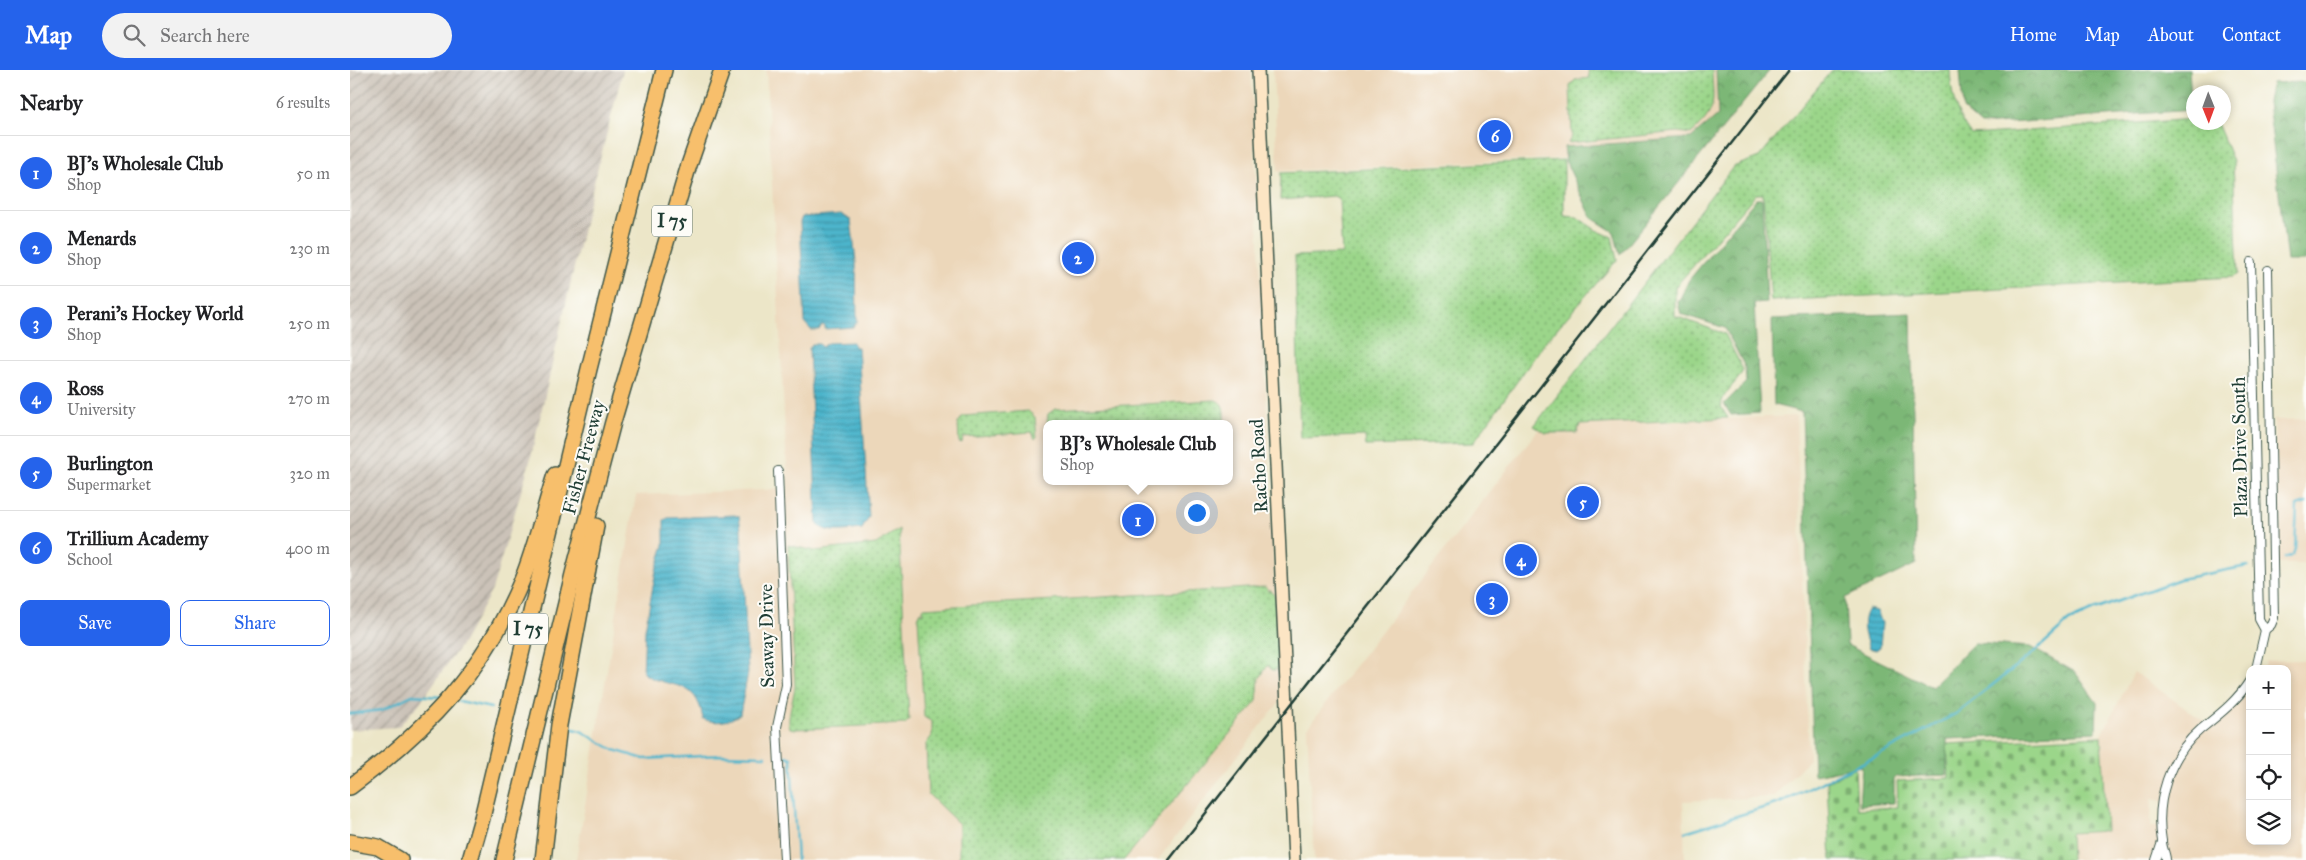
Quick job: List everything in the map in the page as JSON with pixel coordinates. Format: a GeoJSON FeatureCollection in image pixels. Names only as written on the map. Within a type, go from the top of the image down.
{"type":"FeatureCollection","features":[{"type":"Feature","properties":{"kind":"highway","name":"Fisher Freeway"},"geometry":{"type":"LineString","coordinates":[[470,860],[489,789],[582,398],[664,70]]}},
{"type":"Feature","properties":{"kind":"highway","name":"Fisher Freeway"},"geometry":{"type":"LineString","coordinates":[[504,860],[573,574],[613,422],[688,168],[722,70]]}},
{"type":"Feature","properties":{"kind":"highway"},"geometry":{"type":"LineString","coordinates":[[350,788],[413,736],[450,699],[474,668],[493,638],[527,566],[567,436],[582,398]]}},
{"type":"Feature","properties":{"kind":"highway"},"geometry":{"type":"LineString","coordinates":[[542,860],[559,725],[593,537],[605,492],[613,422]]}},
{"type":"Feature","properties":{"kind":"highway"},"geometry":{"type":"LineString","coordinates":[[350,842],[378,847],[400,860]]}},
{"type":"Feature","properties":{"kind":"street","name":"Racho Road"},"geometry":{"type":"LineString","coordinates":[[1258,70],[1294,860]]}},
{"type":"Feature","properties":{"kind":"street","name":"Plaza Drive South"},"geometry":{"type":"LineString","coordinates":[[2251,262],[2259,619],[2265,630],[2257,665]]}},
{"type":"Feature","properties":{"kind":"street","name":"Plaza Drive South"},"geometry":{"type":"LineString","coordinates":[[2265,630],[2272,626],[2274,618],[2268,270]]}},
{"type":"Feature","properties":{"kind":"street"},"geometry":{"type":"LineString","coordinates":[[2252,294],[2268,294]]}},
{"type":"Feature","properties":{"kind":"street"},"geometry":{"type":"LineString","coordinates":[[2254,354],[2269,354]]}},
{"type":"Feature","properties":{"kind":"street"},"geometry":{"type":"LineString","coordinates":[[2256,467],[2271,466]]}},
{"type":"Feature","properties":{"kind":"street","name":"Seaway Drive"},"geometry":{"type":"LineString","coordinates":[[778,471],[786,685],[777,727],[784,860]]}},
{"type":"Feature","properties":{"kind":"street"},"geometry":{"type":"LineString","coordinates":[[2166,860],[2162,842],[2160,811],[2162,797],[2175,762],[2188,742],[2229,707],[2246,685]]}},
{"type":"Feature","properties":{"kind":"street"},"geometry":{"type":"LineString","coordinates":[[2156,860],[2162,842]]}},
{"type":"Feature","properties":{"kind":"shaded area"},"geometry":{"type":"Polygon","coordinates":[[[350,70],[623,70],[588,206],[530,461],[492,590],[463,642],[419,704],[398,727],[350,730],[350,70]]]}},
{"type":"Feature","properties":{"kind":"shaded area"},"geometry":{"type":"Polygon","coordinates":[[[766,70],[1251,70],[1280,701],[1158,860],[576,860],[636,495],[788,489],[766,70]]]}},
{"type":"Feature","properties":{"kind":"shaded area"},"geometry":{"type":"Polygon","coordinates":[[[1273,70],[1725,70],[1727,120],[1700,152],[1278,171],[1273,70]]]}},
{"type":"Feature","properties":{"kind":"shaded area"},"geometry":{"type":"Polygon","coordinates":[[[1796,416],[1809,759],[1773,797],[1683,801],[1685,860],[1314,860],[1307,728],[1541,426],[1796,416]]]}},
{"type":"Feature","properties":{"kind":"shaded area"},"geometry":{"type":"Polygon","coordinates":[[[2306,419],[2306,564],[2278,564],[2274,420],[2306,419]]]}},
{"type":"Feature","properties":{"kind":"shaded area"},"geometry":{"type":"Polygon","coordinates":[[[2306,660],[2306,860],[2071,860],[2070,833],[2106,831],[2101,736],[2134,672],[2212,727],[2224,719],[2246,695],[2246,845],[2291,845],[2291,665],[2265,665],[2266,661],[2306,660]],[[2152,798],[2151,827],[2166,827],[2167,803],[2152,798]]]}},
{"type":"Feature","properties":{"kind":"green space"},"geometry":{"type":"Polygon","coordinates":[[[1588,70],[1712,70],[1712,106],[1700,126],[1691,134],[1678,132],[1568,143],[1572,136],[1570,86],[1575,80],[1589,78],[1588,70]]]}},
{"type":"Feature","properties":{"kind":"green space"},"geometry":{"type":"Polygon","coordinates":[[[1716,70],[1770,70],[1620,255],[1614,232],[1592,218],[1566,162],[1564,147],[1691,138],[1718,115],[1716,70]]]}},
{"type":"Feature","properties":{"kind":"green space"},"geometry":{"type":"Polygon","coordinates":[[[1832,70],[1950,70],[1955,104],[1971,135],[2186,120],[2186,130],[2220,130],[2233,161],[2238,274],[2233,277],[1771,301],[1763,194],[1756,194],[1675,287],[1675,316],[1725,334],[1743,370],[1722,401],[1721,407],[1728,418],[1580,425],[1577,433],[1546,433],[1534,426],[1733,167],[1759,157],[1832,70]]]}},
{"type":"Feature","properties":{"kind":"green space"},"geometry":{"type":"Polygon","coordinates":[[[1960,70],[2189,70],[2190,85],[2186,85],[2186,110],[1981,125],[1963,109],[1960,70]]]}},
{"type":"Feature","properties":{"kind":"green space"},"geometry":{"type":"Polygon","coordinates":[[[2306,82],[2306,261],[2287,261],[2268,102],[2272,83],[2306,82]]]}},
{"type":"Feature","properties":{"kind":"green space"},"geometry":{"type":"Polygon","coordinates":[[[1564,160],[1564,216],[1577,217],[1596,230],[1612,237],[1617,260],[1546,341],[1473,443],[1366,446],[1365,436],[1300,438],[1295,256],[1342,254],[1339,199],[1334,196],[1280,200],[1281,173],[1564,160]]]}},
{"type":"Feature","properties":{"kind":"green space"},"geometry":{"type":"Polygon","coordinates":[[[1756,199],[1762,199],[1767,302],[1754,303],[1760,413],[1731,415],[1724,404],[1746,382],[1745,367],[1725,328],[1681,314],[1678,303],[1689,280],[1756,199]]]}},
{"type":"Feature","properties":{"kind":"green space"},"geometry":{"type":"Polygon","coordinates":[[[1911,313],[1916,564],[1845,598],[1847,645],[1932,687],[1974,643],[2030,647],[2075,672],[2097,703],[2096,732],[1947,739],[1947,775],[1894,777],[1894,803],[1859,805],[1862,766],[1814,775],[1802,412],[1774,405],[1772,319],[1911,313]]]}},
{"type":"Feature","properties":{"kind":"green space"},"geometry":{"type":"Polygon","coordinates":[[[1215,400],[1219,401],[1223,406],[1224,420],[1047,420],[1048,414],[1055,409],[1215,400]]]}},
{"type":"Feature","properties":{"kind":"green space"},"geometry":{"type":"Polygon","coordinates":[[[1028,411],[1035,417],[1037,437],[1035,439],[1032,432],[963,437],[962,443],[959,442],[958,423],[963,416],[1028,411]]]}},
{"type":"Feature","properties":{"kind":"green space"},"geometry":{"type":"Polygon","coordinates":[[[899,529],[909,720],[905,724],[790,728],[790,714],[795,686],[788,545],[815,551],[876,544],[899,529]]]}},
{"type":"Feature","properties":{"kind":"green space"},"geometry":{"type":"Polygon","coordinates":[[[1265,587],[1268,592],[1270,592],[1270,589],[1276,598],[1279,658],[1277,670],[1272,670],[1268,665],[1259,679],[1257,701],[1124,860],[959,860],[959,824],[928,794],[926,744],[932,736],[932,722],[924,717],[918,617],[921,611],[921,614],[923,614],[923,608],[1265,587]]]}},
{"type":"Feature","properties":{"kind":"green space"},"geometry":{"type":"Polygon","coordinates":[[[2101,736],[2106,831],[2070,833],[2071,860],[1831,860],[1827,782],[1855,768],[1857,809],[1898,807],[1897,781],[1949,778],[1947,744],[2101,736]]]}},
{"type":"Feature","properties":{"kind":"water"},"geometry":{"type":"Polygon","coordinates":[[[841,214],[851,220],[856,261],[857,322],[853,327],[825,329],[825,326],[822,325],[819,330],[811,330],[805,323],[800,222],[802,217],[841,214]]]}},
{"type":"Feature","properties":{"kind":"water"},"geometry":{"type":"Polygon","coordinates":[[[853,342],[854,347],[858,347],[869,517],[862,529],[831,531],[826,530],[817,523],[809,349],[812,344],[819,344],[823,347],[827,343],[853,342]]]}},
{"type":"Feature","properties":{"kind":"water"},"geometry":{"type":"Polygon","coordinates":[[[739,516],[741,529],[748,673],[740,714],[731,719],[718,722],[703,719],[700,705],[688,690],[643,673],[645,629],[656,570],[664,545],[664,520],[668,518],[739,516]]]}},
{"type":"Feature","properties":{"kind":"water"},"geometry":{"type":"Polygon","coordinates":[[[1868,609],[1877,611],[1882,623],[1880,647],[1876,650],[1869,648],[1864,633],[1863,623],[1868,609]]]}},
{"type":"Feature","properties":{"kind":"waterway"},"geometry":{"type":"LineString","coordinates":[[2285,558],[2293,555],[2295,548],[2297,506],[2306,503]]}},
{"type":"Feature","properties":{"kind":"waterway"},"geometry":{"type":"LineString","coordinates":[[1685,832],[1779,803],[1877,756],[1957,713],[2033,653],[2069,621],[2180,579],[2248,566]]}},
{"type":"Feature","properties":{"kind":"waterway"},"geometry":{"type":"LineString","coordinates":[[350,714],[382,710],[412,695],[442,697]]}},
{"type":"Feature","properties":{"kind":"waterway"},"geometry":{"type":"LineString","coordinates":[[459,701],[491,708]]}},
{"type":"Feature","properties":{"kind":"waterway"},"geometry":{"type":"LineString","coordinates":[[570,728],[581,731],[614,750],[644,759],[721,755],[765,756]]}},
{"type":"Feature","properties":{"kind":"waterway"},"geometry":{"type":"LineString","coordinates":[[786,756],[791,758],[797,860]]}},
{"type":"Feature","properties":{"kind":"railway"},"geometry":{"type":"LineString","coordinates":[[1169,860],[1789,70]]}},
{"type":"Feature","properties":{"kind":"place","name":"Trillium Academy"},"geometry":{"type":"Point","coordinates":[1495,136]}},
{"type":"Feature","properties":{"kind":"place","name":"Menards"},"geometry":{"type":"Point","coordinates":[1078,258]}},
{"type":"Feature","properties":{"kind":"place","name":"Burlington"},"geometry":{"type":"Point","coordinates":[1583,502]}},
{"type":"Feature","properties":{"kind":"place","name":"BJ's Wholesale Club"},"geometry":{"type":"Point","coordinates":[1138,520]}},
{"type":"Feature","properties":{"kind":"place","name":"Ross"},"geometry":{"type":"Point","coordinates":[1521,560]}},
{"type":"Feature","properties":{"kind":"place","name":"Perani's Hockey World"},"geometry":{"type":"Point","coordinates":[1492,599]}}]}
